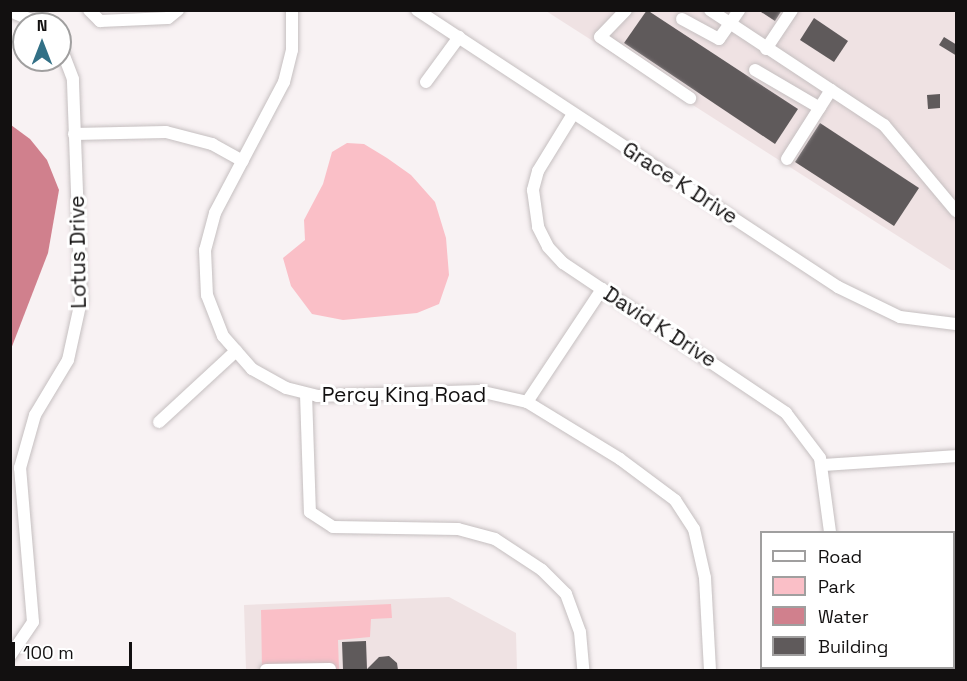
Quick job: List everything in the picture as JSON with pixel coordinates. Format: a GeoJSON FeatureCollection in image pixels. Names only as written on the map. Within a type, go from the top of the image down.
{"type":"FeatureCollection","features":[{"type":"Feature","properties":{"kind":"street"},"geometry":{"type":"LineString","coordinates":[[89,10],[100,21],[168,18],[178,10]]}},
{"type":"Feature","properties":{"kind":"street","name":"Percy King Road"},"geometry":{"type":"LineString","coordinates":[[292,10],[292,50],[284,82],[215,213],[205,250],[207,295],[223,336],[252,369],[306,394],[479,391],[527,402],[620,459],[675,500],[701,551],[710,670]]}},
{"type":"Feature","properties":{"kind":"street","name":"Grace K Drive"},"geometry":{"type":"LineString","coordinates":[[417,10],[573,114],[876,309],[921,322],[957,324]]}},
{"type":"Feature","properties":{"kind":"street"},"geometry":{"type":"LineString","coordinates":[[626,10],[600,37],[690,98]]}},
{"type":"Feature","properties":{"kind":"street"},"geometry":{"type":"LineString","coordinates":[[710,10],[884,125],[957,211]]}},
{"type":"Feature","properties":{"kind":"street"},"geometry":{"type":"LineString","coordinates":[[682,19],[716,39],[722,37],[739,10]]}},
{"type":"Feature","properties":{"kind":"street"},"geometry":{"type":"LineString","coordinates":[[766,49],[792,10]]}},
{"type":"Feature","properties":{"kind":"street"},"geometry":{"type":"LineString","coordinates":[[426,82],[459,37]]}},
{"type":"Feature","properties":{"kind":"street"},"geometry":{"type":"LineString","coordinates":[[784,88],[797,69]]}},
{"type":"Feature","properties":{"kind":"street"},"geometry":{"type":"LineString","coordinates":[[755,70],[820,108]]}},
{"type":"Feature","properties":{"kind":"street","name":"Lotus Drive"},"geometry":{"type":"LineString","coordinates":[[10,656],[33,622],[16,465],[35,415],[68,360],[78,323],[81,301],[73,79],[70,72]]}},
{"type":"Feature","properties":{"kind":"street"},"geometry":{"type":"LineString","coordinates":[[788,159],[831,90]]}},
{"type":"Feature","properties":{"kind":"street","name":"David K Drive"},"geometry":{"type":"LineString","coordinates":[[573,114],[538,171],[533,207],[548,247],[563,264],[778,406],[806,436],[822,465],[830,531]]}},
{"type":"Feature","properties":{"kind":"street"},"geometry":{"type":"LineString","coordinates":[[74,134],[166,132],[212,144],[243,161]]}},
{"type":"Feature","properties":{"kind":"street"},"geometry":{"type":"LineString","coordinates":[[527,402],[602,289]]}},
{"type":"Feature","properties":{"kind":"street"},"geometry":{"type":"LineString","coordinates":[[159,422],[236,351]]}},
{"type":"Feature","properties":{"kind":"street"},"geometry":{"type":"LineString","coordinates":[[306,394],[310,512],[333,527],[458,529],[495,539],[542,570],[566,594],[580,632],[583,670]]}},
{"type":"Feature","properties":{"kind":"street"},"geometry":{"type":"LineString","coordinates":[[822,465],[957,456]]}},
{"type":"Feature","properties":{"kind":"street"},"geometry":{"type":"LineString","coordinates":[[266,670],[330,669]]}},
{"type":"Feature","properties":{"kind":"shaded area"},"geometry":{"type":"Polygon","coordinates":[[[546,11],[956,11],[956,270],[951,270],[546,11]]]}},
{"type":"Feature","properties":{"kind":"shaded area"},"geometry":{"type":"Polygon","coordinates":[[[956,571],[956,670],[908,670],[955,669],[956,571]]]}},
{"type":"Feature","properties":{"kind":"shaded area"},"geometry":{"type":"Polygon","coordinates":[[[449,597],[516,633],[517,670],[246,670],[244,605],[449,597]]]}},
{"type":"Feature","properties":{"kind":"green space"},"geometry":{"type":"Polygon","coordinates":[[[347,143],[364,144],[387,158],[411,175],[435,202],[446,238],[449,275],[439,304],[417,313],[343,320],[312,314],[291,286],[283,258],[305,240],[304,220],[323,184],[332,152],[347,143]]]}},
{"type":"Feature","properties":{"kind":"green space"},"geometry":{"type":"Polygon","coordinates":[[[391,604],[392,618],[371,619],[370,637],[338,640],[339,670],[262,670],[261,610],[391,604]]]}},
{"type":"Feature","properties":{"kind":"water"},"geometry":{"type":"Polygon","coordinates":[[[11,125],[30,139],[47,160],[59,190],[48,253],[11,349],[11,125]]]}},
{"type":"Feature","properties":{"kind":"building"},"geometry":{"type":"Polygon","coordinates":[[[647,10],[798,109],[775,144],[624,43],[647,10]]]}},
{"type":"Feature","properties":{"kind":"building"},"geometry":{"type":"Polygon","coordinates":[[[758,10],[782,10],[775,21],[758,10]]]}},
{"type":"Feature","properties":{"kind":"building"},"geometry":{"type":"Polygon","coordinates":[[[814,18],[848,41],[834,62],[800,40],[814,18]]]}},
{"type":"Feature","properties":{"kind":"building"},"geometry":{"type":"Polygon","coordinates":[[[944,37],[957,45],[957,56],[939,45],[944,37]]]}},
{"type":"Feature","properties":{"kind":"building"},"geometry":{"type":"Polygon","coordinates":[[[940,94],[940,108],[928,109],[927,95],[940,94]]]}},
{"type":"Feature","properties":{"kind":"building"},"geometry":{"type":"Polygon","coordinates":[[[820,123],[919,188],[894,226],[795,162],[820,123]]]}},
{"type":"Feature","properties":{"kind":"building"},"geometry":{"type":"Polygon","coordinates":[[[366,641],[367,669],[379,657],[389,656],[397,663],[398,670],[343,670],[342,642],[366,641]]]}}]}
